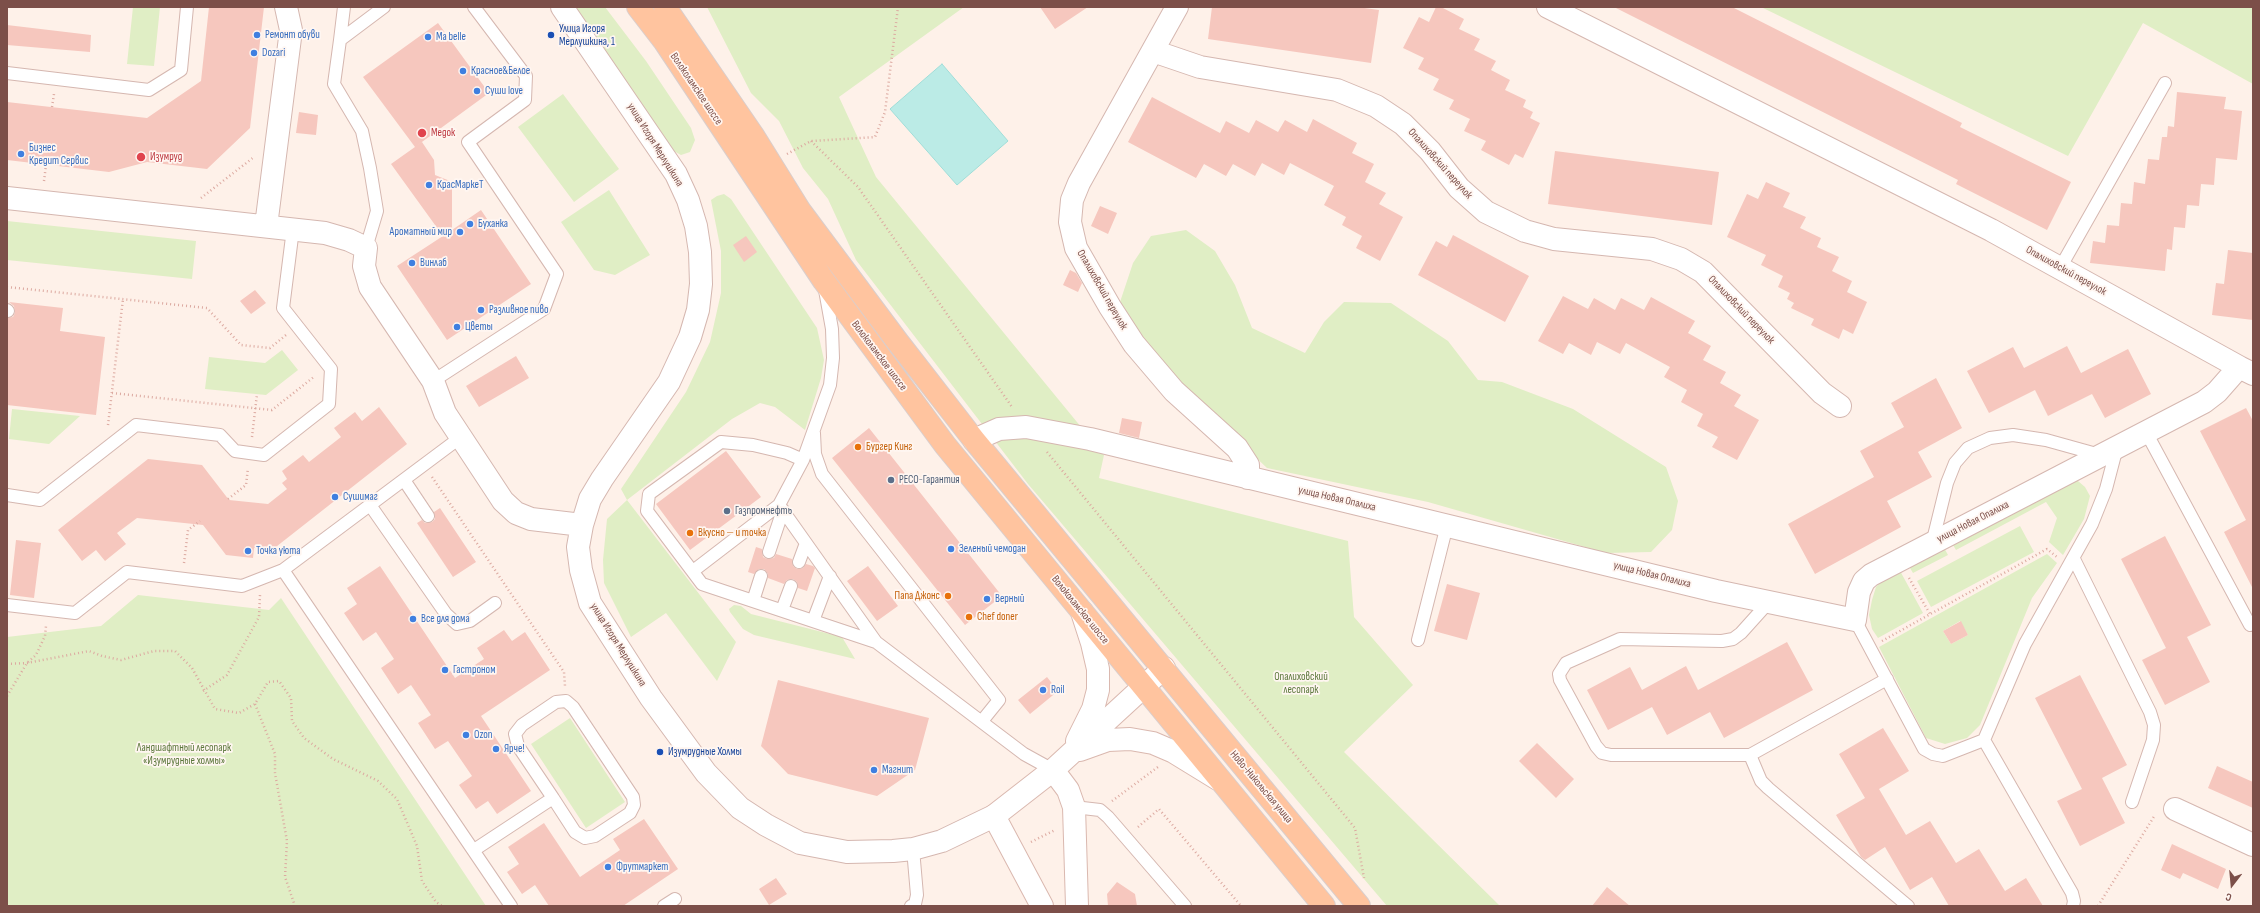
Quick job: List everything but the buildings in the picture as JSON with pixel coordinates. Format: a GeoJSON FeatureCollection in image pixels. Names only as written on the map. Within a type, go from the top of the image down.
{"type":"FeatureCollection","features":[{"type":"Feature","properties":{"kind":"main road","name":"Волоколамское шоссе"},"geometry":{"type":"LineString","coordinates":[[638,7],[665,42],[824,281],[946,445],[1143,687]]}},
{"type":"Feature","properties":{"kind":"main road","name":"Волоколамское шоссе"},"geometry":{"type":"LineString","coordinates":[[665,7],[814,229],[897,341],[974,440],[1164,668]]}},
{"type":"Feature","properties":{"kind":"main road","name":"Ново-Никольская улица"},"geometry":{"type":"LineString","coordinates":[[1164,668],[1359,906]]}},
{"type":"Feature","properties":{"kind":"main road"},"geometry":{"type":"LineString","coordinates":[[1143,687],[1324,906]]}},
{"type":"Feature","properties":{"kind":"street"},"geometry":{"type":"LineString","coordinates":[[266,226],[291,30],[286,7]]}},
{"type":"Feature","properties":{"kind":"street","name":"улица Игоря Мерлушкина"},"geometry":{"type":"LineString","coordinates":[[562,7],[676,174],[688,200],[696,226],[701,284],[698,310],[690,337],[669,382],[602,479],[590,499],[582,525],[578,547],[581,570],[590,603],[651,698],[706,773],[740,808],[766,826],[800,843],[847,852],[913,849],[942,841],[994,816],[1053,770],[1069,754]]}},
{"type":"Feature","properties":{"kind":"street","name":"Опалиховский переулок"},"geometry":{"type":"LineString","coordinates":[[1177,7],[1079,183],[1072,200],[1070,222],[1076,248],[1110,307],[1134,344],[1174,391],[1237,448],[1248,465],[1248,478]]}},
{"type":"Feature","properties":{"kind":"street","name":"Опалиховский переулок"},"geometry":{"type":"LineString","coordinates":[[1548,7],[1991,230],[2246,370]]}},
{"type":"Feature","properties":{"kind":"street","name":"Опалиховский переулок"},"geometry":{"type":"LineString","coordinates":[[1153,51],[1200,67],[1337,90],[1376,106],[1403,124],[1430,151],[1460,188],[1486,212],[1525,230],[1554,240],[1652,249],[1680,259],[1703,272],[1822,393],[1840,406]]}},
{"type":"Feature","properties":{"kind":"street"},"geometry":{"type":"LineString","coordinates":[[7,198],[325,233],[349,240],[366,248],[364,266],[370,287],[433,381],[445,413],[503,501],[516,513],[531,519],[582,525]]}},
{"type":"Feature","properties":{"kind":"street","name":"улица Новая Опалиха"},"geometry":{"type":"LineString","coordinates":[[974,440],[999,429],[1026,427],[1090,439],[1768,603],[1855,620],[1859,592],[1864,581],[1900,560],[2211,398],[2246,370]]}},
{"type":"Feature","properties":{"kind":"street"},"geometry":{"type":"LineString","coordinates":[[1069,754],[1090,716],[1098,690],[1098,669],[1092,643],[1081,612]]}},
{"type":"Feature","properties":{"kind":"street"},"geometry":{"type":"LineString","coordinates":[[1069,754],[1164,668]]}},
{"type":"Feature","properties":{"kind":"street"},"geometry":{"type":"LineString","coordinates":[[1069,754],[1108,740],[1130,739],[1153,743],[1174,752],[1218,779]]}},
{"type":"Feature","properties":{"kind":"street"},"geometry":{"type":"LineString","coordinates":[[1053,770],[1068,790],[1074,807],[1077,906]]}},
{"type":"Feature","properties":{"kind":"street"},"geometry":{"type":"LineString","coordinates":[[2175,809],[2253,845]]}},
{"type":"Feature","properties":{"kind":"street"},"geometry":{"type":"LineString","coordinates":[[994,816],[1042,906]]}},
{"type":"Feature","properties":{"kind":"lane"},"geometry":{"type":"LineString","coordinates":[[7,73],[149,90],[181,70],[187,7]]}},
{"type":"Feature","properties":{"kind":"lane"},"geometry":{"type":"LineString","coordinates":[[344,7],[334,84],[362,131],[377,211],[366,248]]}},
{"type":"Feature","properties":{"kind":"lane"},"geometry":{"type":"LineString","coordinates":[[340,40],[384,7]]}},
{"type":"Feature","properties":{"kind":"lane"},"geometry":{"type":"LineString","coordinates":[[433,381],[544,309],[557,274],[468,142],[525,100],[526,76],[474,7]]}},
{"type":"Feature","properties":{"kind":"lane"},"geometry":{"type":"LineString","coordinates":[[2060,268],[2165,83]]}},
{"type":"Feature","properties":{"kind":"lane"},"geometry":{"type":"LineString","coordinates":[[7,496],[40,500],[136,424],[220,435],[235,451],[264,455],[329,404],[331,369],[283,308],[293,229]]}},
{"type":"Feature","properties":{"kind":"lane"},"geometry":{"type":"LineString","coordinates":[[769,552],[781,508],[814,433],[830,385],[832,329],[824,281]]}},
{"type":"Feature","properties":{"kind":"lane"},"geometry":{"type":"LineString","coordinates":[[2146,432],[2250,625]]}},
{"type":"Feature","properties":{"kind":"lane"},"geometry":{"type":"LineString","coordinates":[[814,433],[815,454],[822,474],[999,700],[982,721]]}},
{"type":"Feature","properties":{"kind":"lane"},"geometry":{"type":"LineString","coordinates":[[1855,620],[1924,749],[1933,754],[1943,756],[1984,740],[2025,644],[2072,563],[2092,524],[2106,489],[2109,451],[2013,435],[1990,438],[1968,448],[1955,463],[1946,483],[1932,544]]}},
{"type":"Feature","properties":{"kind":"lane"},"geometry":{"type":"LineString","coordinates":[[7,605],[21,602],[75,613],[127,572],[242,586],[283,570],[461,437]]}},
{"type":"Feature","properties":{"kind":"lane"},"geometry":{"type":"LineString","coordinates":[[803,460],[787,453],[753,445],[721,442],[649,494],[647,511],[702,584],[876,642],[1024,754],[1053,770]]}},
{"type":"Feature","properties":{"kind":"lane"},"geometry":{"type":"LineString","coordinates":[[404,480],[428,516]]}},
{"type":"Feature","properties":{"kind":"lane"},"geometry":{"type":"LineString","coordinates":[[370,505],[446,614],[457,624],[470,620],[495,603]]}},
{"type":"Feature","properties":{"kind":"lane"},"geometry":{"type":"LineString","coordinates":[[781,508],[876,642]]}},
{"type":"Feature","properties":{"kind":"lane"},"geometry":{"type":"LineString","coordinates":[[692,571],[781,508]]}},
{"type":"Feature","properties":{"kind":"lane"},"geometry":{"type":"LineString","coordinates":[[1418,640],[1447,525]]}},
{"type":"Feature","properties":{"kind":"lane"},"geometry":{"type":"LineString","coordinates":[[799,562],[806,543]]}},
{"type":"Feature","properties":{"kind":"lane"},"geometry":{"type":"LineString","coordinates":[[2072,563],[2150,712],[2154,725],[2153,740],[2132,802]]}},
{"type":"Feature","properties":{"kind":"lane"},"geometry":{"type":"LineString","coordinates":[[283,570],[511,906]]}},
{"type":"Feature","properties":{"kind":"lane"},"geometry":{"type":"LineString","coordinates":[[753,601],[761,576]]}},
{"type":"Feature","properties":{"kind":"lane"},"geometry":{"type":"LineString","coordinates":[[813,621],[830,576]]}},
{"type":"Feature","properties":{"kind":"lane"},"geometry":{"type":"LineString","coordinates":[[782,610],[791,586]]}},
{"type":"Feature","properties":{"kind":"lane"},"geometry":{"type":"LineString","coordinates":[[1768,603],[1741,633],[1733,639],[1722,641],[1620,639],[1566,664],[1559,674],[1560,680],[1596,746],[1602,753],[1611,756],[1750,755],[1887,679]]}},
{"type":"Feature","properties":{"kind":"lane"},"geometry":{"type":"LineString","coordinates":[[566,701],[574,707],[633,796],[634,806],[630,813],[595,836],[585,838],[575,832],[553,798],[518,746],[516,734],[522,725],[556,702],[566,701]]}},
{"type":"Feature","properties":{"kind":"lane"},"geometry":{"type":"LineString","coordinates":[[1984,740],[2072,893],[2074,901],[2073,906]]}},
{"type":"Feature","properties":{"kind":"lane"},"geometry":{"type":"LineString","coordinates":[[1750,755],[1761,781],[1768,788],[1908,906]]}},
{"type":"Feature","properties":{"kind":"lane"},"geometry":{"type":"LineString","coordinates":[[474,850],[553,798]]}},
{"type":"Feature","properties":{"kind":"lane"},"geometry":{"type":"LineString","coordinates":[[1074,807],[1100,810],[1126,837],[1185,906]]}},
{"type":"Feature","properties":{"kind":"lane"},"geometry":{"type":"LineString","coordinates":[[911,906],[915,904],[917,895],[913,849]]}},
{"type":"Feature","properties":{"kind":"lane"},"geometry":{"type":"LineString","coordinates":[[664,906],[675,899]]}},
{"type":"Feature","properties":{"kind":"path"},"geometry":{"type":"LineString","coordinates":[[767,158],[789,153],[811,141],[875,137],[885,112],[898,7]]}},
{"type":"Feature","properties":{"kind":"path"},"geometry":{"type":"LineString","coordinates":[[811,141],[858,187],[1026,427],[1355,828],[1365,882]]}},
{"type":"Feature","properties":{"kind":"path"},"geometry":{"type":"LineString","coordinates":[[195,203],[255,156]]}},
{"type":"Feature","properties":{"kind":"path"},"geometry":{"type":"LineString","coordinates":[[43,185],[46,165]]}},
{"type":"Feature","properties":{"kind":"path"},"geometry":{"type":"LineString","coordinates":[[7,287],[207,308],[241,345],[270,348],[297,326]]}},
{"type":"Feature","properties":{"kind":"path"},"geometry":{"type":"LineString","coordinates":[[103,430],[109,425],[123,299]]}},
{"type":"Feature","properties":{"kind":"path"},"geometry":{"type":"LineString","coordinates":[[112,393],[272,410],[328,365]]}},
{"type":"Feature","properties":{"kind":"path"},"geometry":{"type":"LineString","coordinates":[[423,466],[564,672],[566,701]]}},
{"type":"Feature","properties":{"kind":"path"},"geometry":{"type":"LineString","coordinates":[[182,578],[188,530],[200,521]]}},
{"type":"Feature","properties":{"kind":"path"},"geometry":{"type":"LineString","coordinates":[[1870,648],[2047,549],[2072,563]]}},
{"type":"Feature","properties":{"kind":"path"},"geometry":{"type":"LineString","coordinates":[[1900,560],[1930,614]]}},
{"type":"Feature","properties":{"kind":"path"},"geometry":{"type":"LineString","coordinates":[[203,691],[227,675],[259,617],[260,590]]}},
{"type":"Feature","properties":{"kind":"path"},"geometry":{"type":"LineString","coordinates":[[7,696],[27,663],[36,654],[44,636],[46,624]]}},
{"type":"Feature","properties":{"kind":"path"},"geometry":{"type":"LineString","coordinates":[[7,664],[27,663],[89,651],[102,656],[121,660],[154,651],[175,651],[192,668],[203,691],[215,710],[239,713],[255,704],[268,682],[279,681],[291,698],[292,721],[304,738],[333,759],[378,781],[397,799],[417,846],[422,881],[436,902],[442,906]]}},
{"type":"Feature","properties":{"kind":"path"},"geometry":{"type":"LineString","coordinates":[[255,704],[274,754],[275,773],[287,841],[285,877],[295,906]]}},
{"type":"Feature","properties":{"kind":"path"},"geometry":{"type":"LineString","coordinates":[[1100,810],[1162,764]]}},
{"type":"Feature","properties":{"kind":"path"},"geometry":{"type":"LineString","coordinates":[[1126,837],[1159,809],[1242,906]]}},
{"type":"Feature","properties":{"kind":"path"},"geometry":{"type":"LineString","coordinates":[[2098,906],[2158,811],[2175,809]]}},
{"type":"Feature","properties":{"kind":"path"},"geometry":{"type":"LineString","coordinates":[[1025,845],[1059,828]]}},
{"type":"Feature","properties":{"kind":"green space"},"geometry":{"type":"Polygon","coordinates":[[[133,7],[160,7],[154,66],[127,64],[133,7]]]}},
{"type":"Feature","properties":{"kind":"green space"},"geometry":{"type":"Polygon","coordinates":[[[572,7],[605,7],[646,61],[691,128],[695,140],[690,152],[681,155],[668,148],[572,7]]]}},
{"type":"Feature","properties":{"kind":"green space","name":"Опалиховский лесопарк"},"geometry":{"type":"Polygon","coordinates":[[[707,7],[964,7],[839,97],[876,177],[1104,455],[1099,478],[1348,541],[1354,617],[1413,685],[1344,752],[1500,906],[1387,906],[1028,484],[856,260],[828,199],[803,168],[779,121],[751,93],[707,7]]]}},
{"type":"Feature","properties":{"kind":"green space"},"geometry":{"type":"Polygon","coordinates":[[[1761,7],[2253,7],[2253,84],[2143,23],[2068,156],[1761,7]]]}},
{"type":"Feature","properties":{"kind":"green space"},"geometry":{"type":"Polygon","coordinates":[[[563,94],[619,169],[574,202],[518,127],[563,94]]]}},
{"type":"Feature","properties":{"kind":"green space"},"geometry":{"type":"Polygon","coordinates":[[[609,190],[650,255],[615,275],[594,270],[561,222],[609,190]]]}},
{"type":"Feature","properties":{"kind":"green space"},"geometry":{"type":"Polygon","coordinates":[[[724,194],[731,199],[817,328],[824,360],[821,378],[805,430],[775,407],[760,403],[732,419],[627,500],[621,489],[686,392],[710,342],[721,293],[721,251],[711,200],[724,194]]]}},
{"type":"Feature","properties":{"kind":"green space"},"geometry":{"type":"Polygon","coordinates":[[[7,221],[196,241],[192,279],[7,260],[7,221]]]}},
{"type":"Feature","properties":{"kind":"green space"},"geometry":{"type":"Polygon","coordinates":[[[1186,230],[1215,251],[1235,285],[1252,328],[1305,353],[1324,322],[1344,302],[1391,303],[1448,341],[1478,380],[1502,382],[1573,409],[1666,467],[1678,501],[1672,530],[1651,552],[1606,553],[1428,502],[1267,468],[1179,384],[1118,308],[1133,263],[1151,236],[1186,230]]]}},
{"type":"Feature","properties":{"kind":"green space"},"geometry":{"type":"Polygon","coordinates":[[[282,350],[298,370],[266,395],[205,389],[209,357],[265,363],[282,350]]]}},
{"type":"Feature","properties":{"kind":"green space"},"geometry":{"type":"Polygon","coordinates":[[[12,409],[80,416],[49,444],[9,439],[12,409]]]}},
{"type":"Feature","properties":{"kind":"green space"},"geometry":{"type":"Polygon","coordinates":[[[2069,478],[2078,481],[2085,487],[2090,496],[2084,519],[2063,555],[2049,542],[2057,518],[2046,502],[1956,550],[1950,540],[2069,478]]]}},
{"type":"Feature","properties":{"kind":"green space"},"geometry":{"type":"Polygon","coordinates":[[[627,500],[736,642],[717,681],[666,613],[631,637],[604,583],[603,560],[607,519],[627,500]]]}},
{"type":"Feature","properties":{"kind":"green space"},"geometry":{"type":"Polygon","coordinates":[[[2020,526],[2034,552],[1931,607],[1917,581],[2020,526]]]}},
{"type":"Feature","properties":{"kind":"green space"},"geometry":{"type":"Polygon","coordinates":[[[1942,544],[1948,555],[1913,573],[1907,563],[1942,544]]]}},
{"type":"Feature","properties":{"kind":"green space"},"geometry":{"type":"Polygon","coordinates":[[[2047,554],[2057,563],[2032,598],[1980,725],[1967,738],[1945,744],[1926,738],[1879,647],[2047,554]],[[1960,621],[1943,631],[1951,644],[1968,635],[1960,621]]]}},
{"type":"Feature","properties":{"kind":"green space"},"geometry":{"type":"Polygon","coordinates":[[[1899,569],[1923,613],[1878,638],[1872,629],[1869,615],[1872,600],[1876,587],[1884,578],[1899,569]]]}},
{"type":"Feature","properties":{"kind":"green space","name":"Ландшафтный лесопарк «Изумрудные холмы»"},"geometry":{"type":"Polygon","coordinates":[[[138,595],[269,610],[281,598],[486,906],[7,906],[7,637],[101,626],[138,595]]]}},
{"type":"Feature","properties":{"kind":"green space"},"geometry":{"type":"Polygon","coordinates":[[[734,605],[741,606],[751,614],[842,637],[855,659],[754,635],[743,629],[730,612],[729,609],[734,605]]]}},
{"type":"Feature","properties":{"kind":"green space"},"geometry":{"type":"Polygon","coordinates":[[[570,718],[625,802],[586,828],[531,744],[570,718]]]}},
{"type":"Feature","properties":{"kind":"water"},"geometry":{"type":"Polygon","coordinates":[[[942,64],[1008,141],[957,185],[890,109],[942,64]]]}},
{"type":"Feature","properties":{"kind":"place","name":"Ремонт обуви"},"geometry":{"type":"Point","coordinates":[257,35]}},
{"type":"Feature","properties":{"kind":"place","name":"Улица Игоря Мерлушкина, 1"},"geometry":{"type":"Point","coordinates":[551,35]}},
{"type":"Feature","properties":{"kind":"place","name":"Ma belle"},"geometry":{"type":"Point","coordinates":[428,37]}},
{"type":"Feature","properties":{"kind":"place","name":"Dozari"},"geometry":{"type":"Point","coordinates":[254,53]}},
{"type":"Feature","properties":{"kind":"place","name":"Красное&Белое"},"geometry":{"type":"Point","coordinates":[463,71]}},
{"type":"Feature","properties":{"kind":"place","name":"Суши love"},"geometry":{"type":"Point","coordinates":[477,91]}},
{"type":"Feature","properties":{"kind":"place","name":"Медок"},"geometry":{"type":"Point","coordinates":[422,133]}},
{"type":"Feature","properties":{"kind":"place","name":"Бизнес Кредит Сервис"},"geometry":{"type":"Point","coordinates":[21,154]}},
{"type":"Feature","properties":{"kind":"place","name":"Изумруд"},"geometry":{"type":"Point","coordinates":[141,157]}},
{"type":"Feature","properties":{"kind":"place","name":"КрасМаркеТ"},"geometry":{"type":"Point","coordinates":[429,185]}},
{"type":"Feature","properties":{"kind":"place","name":"Буханка"},"geometry":{"type":"Point","coordinates":[470,224]}},
{"type":"Feature","properties":{"kind":"place","name":"Ароматный мир"},"geometry":{"type":"Point","coordinates":[460,232]}},
{"type":"Feature","properties":{"kind":"place","name":"Винлаб"},"geometry":{"type":"Point","coordinates":[412,263]}},
{"type":"Feature","properties":{"kind":"place","name":"Разливное пиво"},"geometry":{"type":"Point","coordinates":[481,310]}},
{"type":"Feature","properties":{"kind":"place","name":"Цветы"},"geometry":{"type":"Point","coordinates":[457,327]}},
{"type":"Feature","properties":{"kind":"place","name":"Бургер Кинг"},"geometry":{"type":"Point","coordinates":[858,447]}},
{"type":"Feature","properties":{"kind":"place","name":"РЕСО-Гарантия"},"geometry":{"type":"Point","coordinates":[891,480]}},
{"type":"Feature","properties":{"kind":"place","name":"Сушимаг"},"geometry":{"type":"Point","coordinates":[335,497]}},
{"type":"Feature","properties":{"kind":"place","name":"Газпромнефть"},"geometry":{"type":"Point","coordinates":[727,511]}},
{"type":"Feature","properties":{"kind":"place","name":"Вкусно — и точка"},"geometry":{"type":"Point","coordinates":[690,533]}},
{"type":"Feature","properties":{"kind":"place","name":"Зеленый чемодан"},"geometry":{"type":"Point","coordinates":[951,549]}},
{"type":"Feature","properties":{"kind":"place","name":"Точка уюта"},"geometry":{"type":"Point","coordinates":[248,551]}},
{"type":"Feature","properties":{"kind":"place","name":"Папа Джонс"},"geometry":{"type":"Point","coordinates":[948,596]}},
{"type":"Feature","properties":{"kind":"place","name":"Верный"},"geometry":{"type":"Point","coordinates":[987,599]}},
{"type":"Feature","properties":{"kind":"place","name":"Chef doner"},"geometry":{"type":"Point","coordinates":[969,617]}},
{"type":"Feature","properties":{"kind":"place","name":"Все для дома"},"geometry":{"type":"Point","coordinates":[413,619]}},
{"type":"Feature","properties":{"kind":"place","name":"Гастроном"},"geometry":{"type":"Point","coordinates":[445,670]}},
{"type":"Feature","properties":{"kind":"place","name":"Roil"},"geometry":{"type":"Point","coordinates":[1043,690]}},
{"type":"Feature","properties":{"kind":"place","name":"Ozon"},"geometry":{"type":"Point","coordinates":[466,735]}},
{"type":"Feature","properties":{"kind":"place","name":"Ярче!"},"geometry":{"type":"Point","coordinates":[496,749]}},
{"type":"Feature","properties":{"kind":"place","name":"Изумрудные Холмы"},"geometry":{"type":"Point","coordinates":[660,752]}},
{"type":"Feature","properties":{"kind":"place","name":"Магнит"},"geometry":{"type":"Point","coordinates":[874,770]}},
{"type":"Feature","properties":{"kind":"place","name":"Фрутмаркет"},"geometry":{"type":"Point","coordinates":[608,867]}}]}
